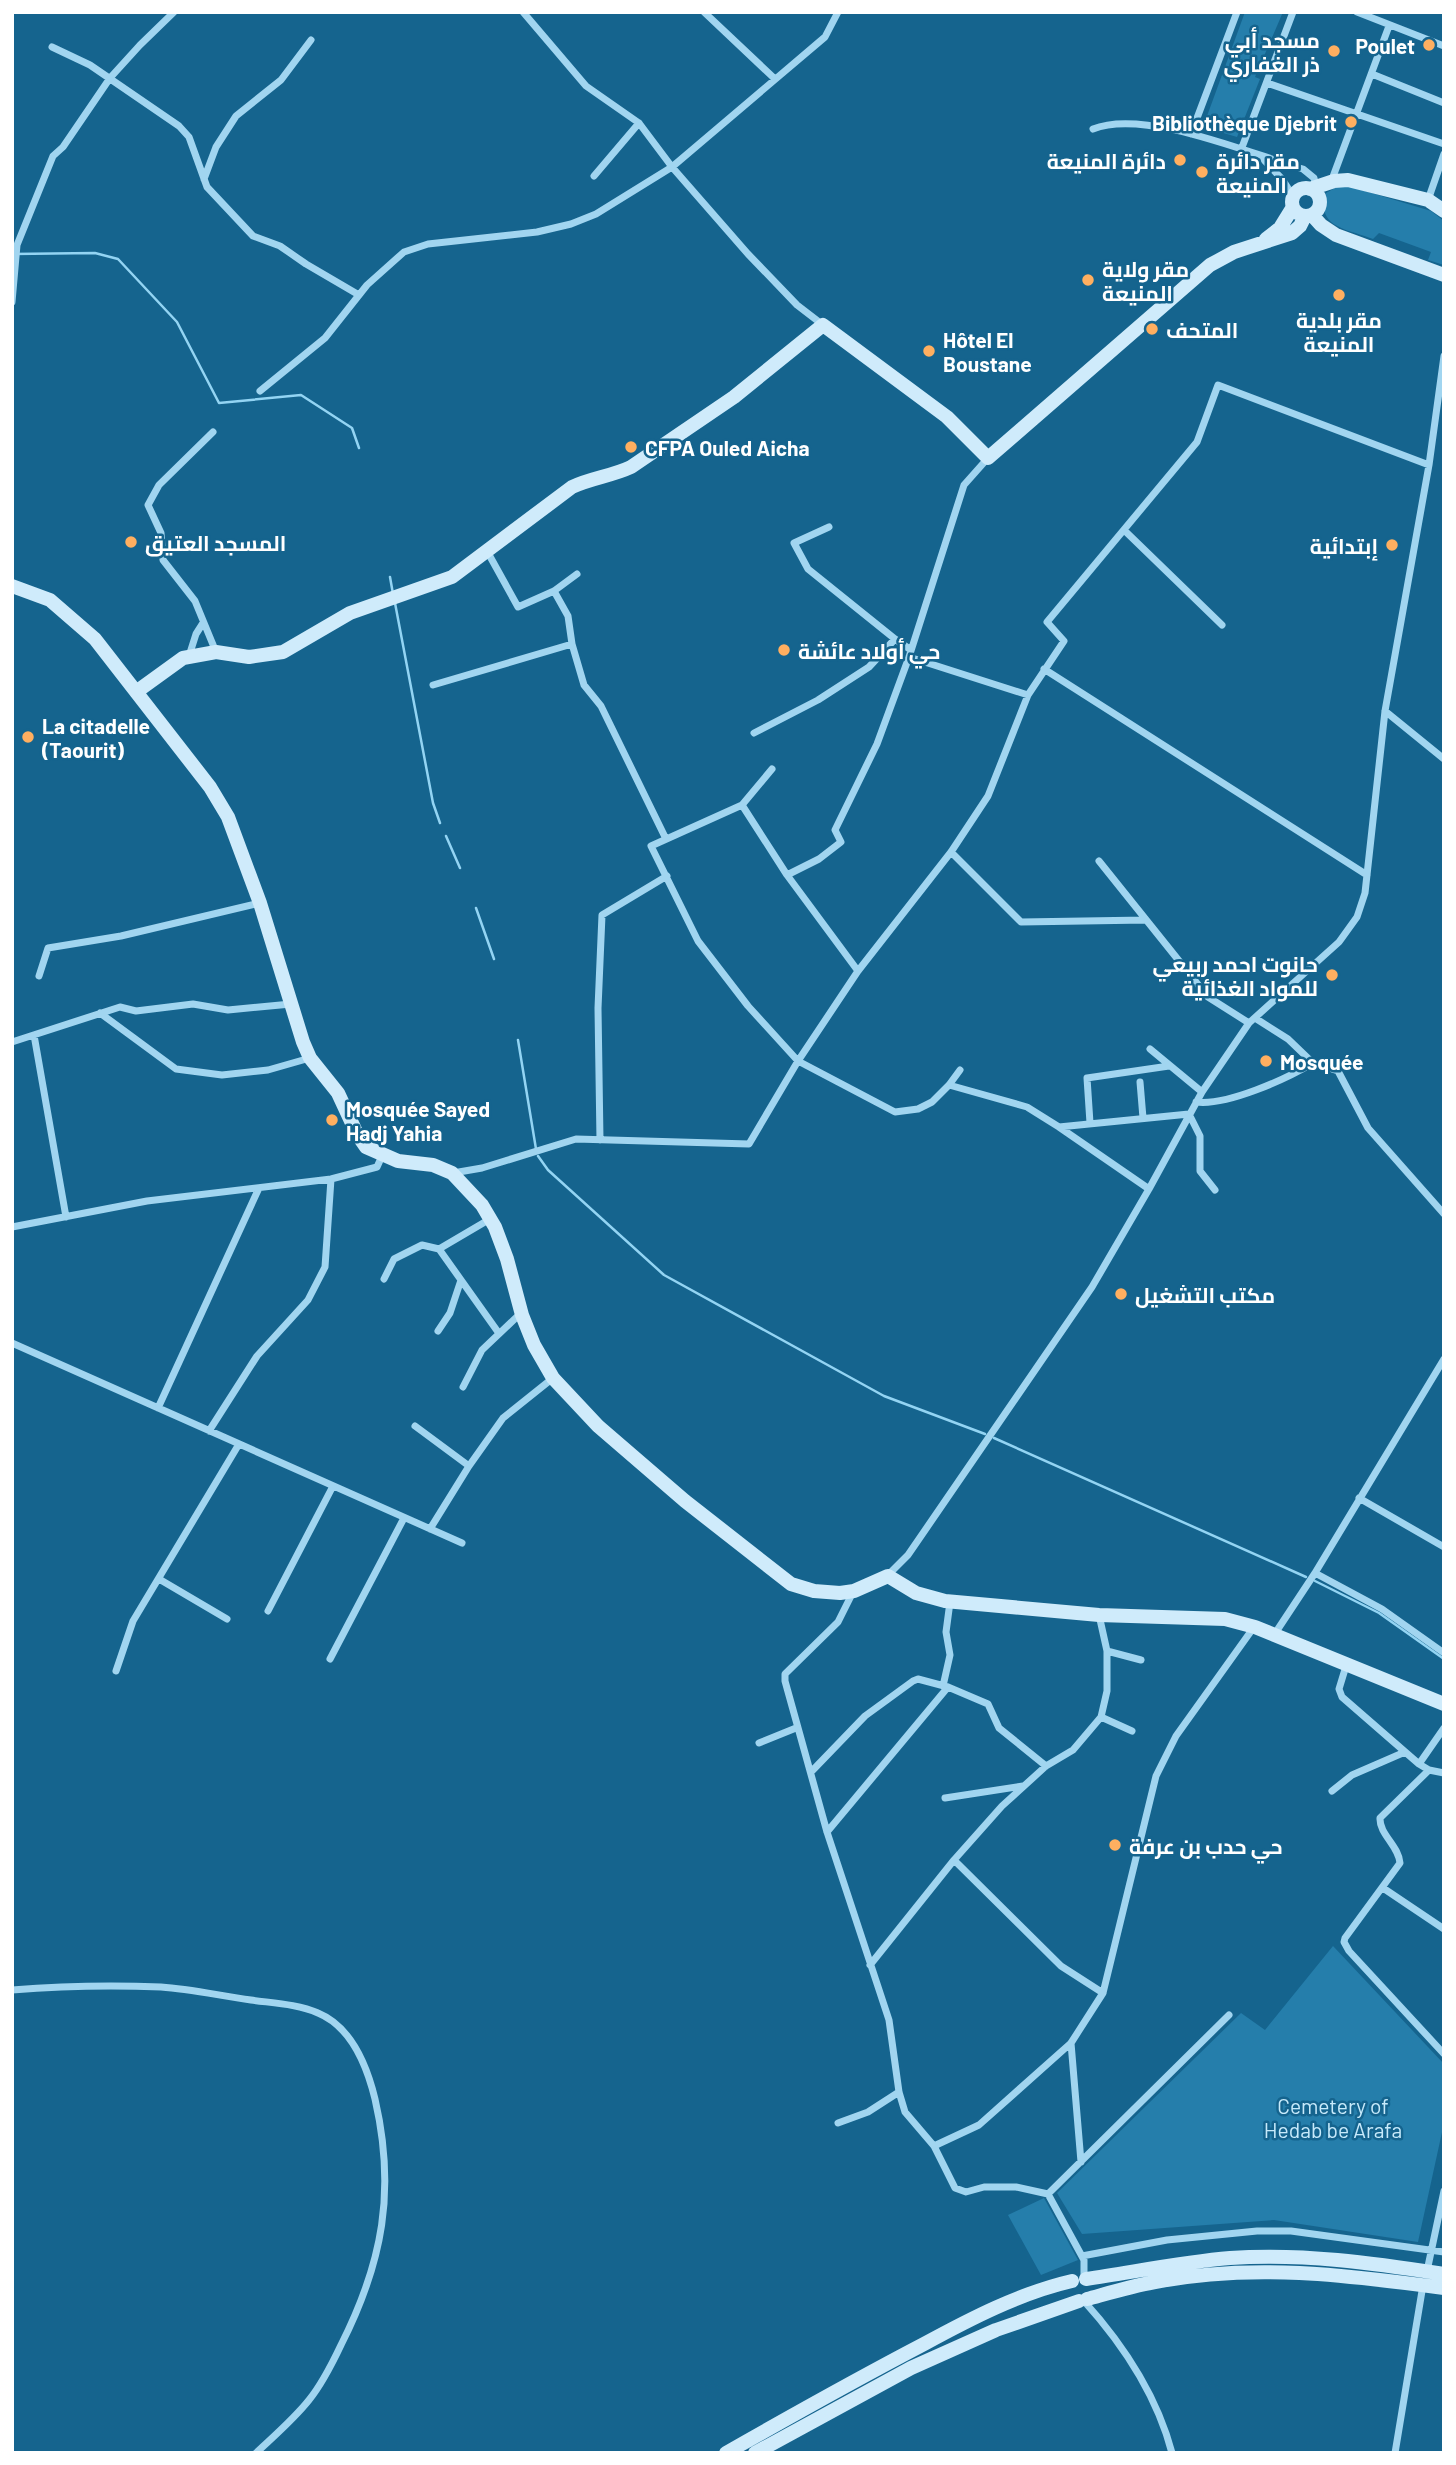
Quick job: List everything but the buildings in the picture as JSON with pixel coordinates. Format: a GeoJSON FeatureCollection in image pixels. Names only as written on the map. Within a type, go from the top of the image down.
{"type":"FeatureCollection","features":[{"type":"Feature","properties":{"kind":"street"},"geometry":{"type":"LineString","coordinates":[[12,302],[17,245],[53,156],[63,147],[110,78],[174,12]]}},
{"type":"Feature","properties":{"kind":"street"},"geometry":{"type":"LineString","coordinates":[[523,12],[586,86],[639,123],[672,167],[797,305],[947,417],[988,458]]}},
{"type":"Feature","properties":{"kind":"street"},"geometry":{"type":"LineString","coordinates":[[704,12],[775,79]]}},
{"type":"Feature","properties":{"kind":"street"},"geometry":{"type":"LineString","coordinates":[[260,391],[325,338],[367,285],[404,252],[428,244],[537,232],[572,224],[596,214],[672,167],[825,37],[838,12]]}},
{"type":"Feature","properties":{"kind":"street"},"geometry":{"type":"LineString","coordinates":[[1191,134],[1237,12]]}},
{"type":"Feature","properties":{"kind":"street"},"geometry":{"type":"LineString","coordinates":[[1241,150],[1293,12]]}},
{"type":"Feature","properties":{"kind":"street"},"geometry":{"type":"LineString","coordinates":[[1357,12],[1444,46]]}},
{"type":"Feature","properties":{"kind":"street"},"geometry":{"type":"LineString","coordinates":[[1319,188],[1356,115],[1390,26]]}},
{"type":"Feature","properties":{"kind":"street"},"geometry":{"type":"LineString","coordinates":[[204,179],[216,147],[236,116],[281,80],[311,40]]}},
{"type":"Feature","properties":{"kind":"street"},"geometry":{"type":"LineString","coordinates":[[52,47],[90,65],[179,126],[189,137],[207,187],[253,236],[280,246],[359,295]]}},
{"type":"Feature","properties":{"kind":"street"},"geometry":{"type":"LineString","coordinates":[[1372,74],[1444,103]]}},
{"type":"Feature","properties":{"kind":"street"},"geometry":{"type":"LineString","coordinates":[[1267,83],[1444,144]]}},
{"type":"Feature","properties":{"kind":"street"},"geometry":{"type":"LineString","coordinates":[[594,176],[639,123]]}},
{"type":"Feature","properties":{"kind":"street"},"geometry":{"type":"LineString","coordinates":[[787,875],[819,859],[842,842],[835,831],[877,744],[910,653],[964,485],[988,458],[1210,265],[1234,252],[1292,233],[1320,203],[1319,188],[1314,178],[1303,169],[1191,134],[1114,123],[1093,129]]}},
{"type":"Feature","properties":{"kind":"street"},"geometry":{"type":"LineString","coordinates":[[1428,200],[1444,154]]}},
{"type":"Feature","properties":{"kind":"street"},"geometry":{"type":"LineString","coordinates":[[1261,157],[1276,172],[1298,215],[1309,216],[1336,235],[1444,275]]}},
{"type":"Feature","properties":{"kind":"street"},"geometry":{"type":"LineString","coordinates":[[1259,244],[1280,228],[1300,189],[1319,188],[1352,180],[1428,200],[1444,211]]}},
{"type":"Feature","properties":{"kind":"street"},"geometry":{"type":"LineString","coordinates":[[136,692],[183,658],[216,652],[249,656],[283,652],[350,613],[452,577],[572,487],[615,475],[631,467],[734,397],[823,325]]}},
{"type":"Feature","properties":{"kind":"street"},"geometry":{"type":"LineString","coordinates":[[12,586],[50,600],[96,639],[209,787],[228,817],[260,903],[310,1058],[338,1093],[366,1147],[398,1161],[433,1165],[452,1173],[482,1205],[507,1259],[534,1345],[553,1378],[608,1434],[685,1501],[792,1584],[814,1591],[854,1591],[888,1576],[908,1555],[1092,1287],[1196,1102],[1252,1021],[1323,959],[1357,917],[1365,893],[1385,711],[1429,465],[1444,356]]}},
{"type":"Feature","properties":{"kind":"street"},"geometry":{"type":"LineString","coordinates":[[452,1173],[482,1168],[576,1139],[749,1144],[797,1061],[858,971],[951,852],[988,796],[1028,695],[1064,641],[1047,622],[1197,442],[1218,385],[1429,465]]}},
{"type":"Feature","properties":{"kind":"street"},"geometry":{"type":"LineString","coordinates":[[213,432],[159,485],[148,505],[161,533],[163,560],[201,610],[203,623],[216,652]]}},
{"type":"Feature","properties":{"kind":"street"},"geometry":{"type":"LineString","coordinates":[[829,527],[793,543],[808,569],[910,653],[1028,695]]}},
{"type":"Feature","properties":{"kind":"street"},"geometry":{"type":"LineString","coordinates":[[1124,530],[1222,625]]}},
{"type":"Feature","properties":{"kind":"street"},"geometry":{"type":"LineString","coordinates":[[486,550],[518,607],[554,591],[577,573]]}},
{"type":"Feature","properties":{"kind":"street"},"geometry":{"type":"LineString","coordinates":[[554,591],[568,616],[572,644],[584,684],[601,706],[666,839]]}},
{"type":"Feature","properties":{"kind":"street"},"geometry":{"type":"LineString","coordinates":[[189,656],[196,634],[203,623]]}},
{"type":"Feature","properties":{"kind":"street"},"geometry":{"type":"LineString","coordinates":[[754,733],[818,700],[869,667],[895,639]]}},
{"type":"Feature","properties":{"kind":"street"},"geometry":{"type":"LineString","coordinates":[[433,685],[572,644]]}},
{"type":"Feature","properties":{"kind":"street"},"geometry":{"type":"LineString","coordinates":[[1044,669],[1367,875]]}},
{"type":"Feature","properties":{"kind":"street"},"geometry":{"type":"LineString","coordinates":[[1385,711],[1444,758]]}},
{"type":"Feature","properties":{"kind":"street"},"geometry":{"type":"LineString","coordinates":[[772,769],[742,805],[652,846],[698,941],[748,1006],[797,1061],[895,1112],[918,1110],[932,1102],[960,1070]]}},
{"type":"Feature","properties":{"kind":"street"},"geometry":{"type":"LineString","coordinates":[[742,805],[787,875],[858,971]]}},
{"type":"Feature","properties":{"kind":"street"},"geometry":{"type":"LineString","coordinates":[[951,852],[1021,922],[1146,920]]}},
{"type":"Feature","properties":{"kind":"street"},"geometry":{"type":"LineString","coordinates":[[1099,861],[1208,997],[1288,1039],[1313,1063],[1338,1071],[1368,1128],[1444,1214]]}},
{"type":"Feature","properties":{"kind":"street"},"geometry":{"type":"LineString","coordinates":[[600,1140],[598,1008],[602,915],[667,876]]}},
{"type":"Feature","properties":{"kind":"street"},"geometry":{"type":"LineString","coordinates":[[39,976],[48,948],[121,936],[260,903]]}},
{"type":"Feature","properties":{"kind":"street"},"geometry":{"type":"LineString","coordinates":[[12,1042],[120,1007],[136,1011],[193,1004],[228,1010],[292,1003]]}},
{"type":"Feature","properties":{"kind":"street"},"geometry":{"type":"LineString","coordinates":[[100,1013],[176,1069],[222,1075],[268,1070],[310,1058]]}},
{"type":"Feature","properties":{"kind":"street"},"geometry":{"type":"LineString","coordinates":[[34,1035],[66,1217]]}},
{"type":"Feature","properties":{"kind":"street"},"geometry":{"type":"LineString","coordinates":[[1150,1049],[1202,1093]]}},
{"type":"Feature","properties":{"kind":"street"},"geometry":{"type":"LineString","coordinates":[[1196,1102],[1211,1104],[1289,1077],[1313,1063]]}},
{"type":"Feature","properties":{"kind":"street"},"geometry":{"type":"LineString","coordinates":[[1090,1123],[1087,1078],[1169,1066]]}},
{"type":"Feature","properties":{"kind":"street"},"geometry":{"type":"LineString","coordinates":[[1140,1083],[1143,1118]]}},
{"type":"Feature","properties":{"kind":"street"},"geometry":{"type":"LineString","coordinates":[[949,1085],[1027,1107],[1149,1189]]}},
{"type":"Feature","properties":{"kind":"street"},"geometry":{"type":"LineString","coordinates":[[1059,1127],[1189,1114]]}},
{"type":"Feature","properties":{"kind":"street"},"geometry":{"type":"LineString","coordinates":[[1189,1114],[1199,1136],[1200,1171],[1215,1190]]}},
{"type":"Feature","properties":{"kind":"street"},"geometry":{"type":"LineString","coordinates":[[12,1227],[147,1201],[331,1179],[377,1167],[382,1156]]}},
{"type":"Feature","properties":{"kind":"street"},"geometry":{"type":"LineString","coordinates":[[209,1431],[257,1356],[308,1300],[325,1267],[331,1179]]}},
{"type":"Feature","properties":{"kind":"street"},"geometry":{"type":"LineString","coordinates":[[158,1408],[259,1188]]}},
{"type":"Feature","properties":{"kind":"street"},"geometry":{"type":"LineString","coordinates":[[439,1249],[490,1219]]}},
{"type":"Feature","properties":{"kind":"street"},"geometry":{"type":"LineString","coordinates":[[384,1279],[394,1259],[422,1245],[439,1249],[498,1332]]}},
{"type":"Feature","properties":{"kind":"street"},"geometry":{"type":"LineString","coordinates":[[438,1331],[450,1313],[461,1280]]}},
{"type":"Feature","properties":{"kind":"street"},"geometry":{"type":"LineString","coordinates":[[463,1387],[482,1350],[522,1312]]}},
{"type":"Feature","properties":{"kind":"street"},"geometry":{"type":"LineString","coordinates":[[12,1343],[462,1543]]}},
{"type":"Feature","properties":{"kind":"street"},"geometry":{"type":"LineString","coordinates":[[1274,1635],[1315,1573],[1444,1359]]}},
{"type":"Feature","properties":{"kind":"street"},"geometry":{"type":"LineString","coordinates":[[430,1529],[503,1418],[553,1378]]}},
{"type":"Feature","properties":{"kind":"street"},"geometry":{"type":"LineString","coordinates":[[415,1426],[469,1466]]}},
{"type":"Feature","properties":{"kind":"street"},"geometry":{"type":"LineString","coordinates":[[116,1671],[133,1621],[239,1444]]}},
{"type":"Feature","properties":{"kind":"street"},"geometry":{"type":"LineString","coordinates":[[268,1611],[333,1486]]}},
{"type":"Feature","properties":{"kind":"street"},"geometry":{"type":"LineString","coordinates":[[1359,1498],[1444,1547]]}},
{"type":"Feature","properties":{"kind":"street"},"geometry":{"type":"LineString","coordinates":[[330,1659],[404,1518]]}},
{"type":"Feature","properties":{"kind":"street"},"geometry":{"type":"LineString","coordinates":[[1315,1573],[1382,1609],[1444,1653]]}},
{"type":"Feature","properties":{"kind":"street"},"geometry":{"type":"LineString","coordinates":[[888,1576],[916,1593],[950,1602],[1099,1615],[1225,1619],[1255,1627],[1444,1704]]}},
{"type":"Feature","properties":{"kind":"street"},"geometry":{"type":"LineString","coordinates":[[159,1579],[227,1619]]}},
{"type":"Feature","properties":{"kind":"street"},"geometry":{"type":"LineString","coordinates":[[854,1591],[838,1622],[785,1674],[785,1681],[827,1832],[889,2020],[899,2092],[905,2112],[934,2146],[951,2183],[961,2191],[984,2187],[1016,2187],[1048,2194],[1085,2266],[1081,2279],[1068,2292],[1072,2298],[1083,2300],[1107,2326],[1137,2372],[1155,2404],[1171,2453]]}},
{"type":"Feature","properties":{"kind":"street"},"geometry":{"type":"LineString","coordinates":[[827,1832],[946,1687],[950,1655],[947,1627],[950,1602]]}},
{"type":"Feature","properties":{"kind":"street"},"geometry":{"type":"LineString","coordinates":[[870,1965],[954,1860],[1002,1806],[1046,1766],[1073,1750],[1101,1717],[1107,1691],[1107,1651],[1099,1615]]}},
{"type":"Feature","properties":{"kind":"street"},"geometry":{"type":"LineString","coordinates":[[934,2146],[979,2125],[1071,2043],[1103,1993],[1156,1776],[1176,1736],[1255,1627]]}},
{"type":"Feature","properties":{"kind":"street"},"geometry":{"type":"LineString","coordinates":[[1107,1651],[1141,1660]]}},
{"type":"Feature","properties":{"kind":"street"},"geometry":{"type":"LineString","coordinates":[[1346,1666],[1339,1693],[1419,1764],[1429,1770],[1444,1773]]}},
{"type":"Feature","properties":{"kind":"street"},"geometry":{"type":"LineString","coordinates":[[811,1772],[865,1716],[918,1679],[988,1704],[999,1728],[1046,1766]]}},
{"type":"Feature","properties":{"kind":"street"},"geometry":{"type":"LineString","coordinates":[[1101,1717],[1132,1731]]}},
{"type":"Feature","properties":{"kind":"street"},"geometry":{"type":"LineString","coordinates":[[759,1743],[796,1728]]}},
{"type":"Feature","properties":{"kind":"street"},"geometry":{"type":"LineString","coordinates":[[1419,1764],[1444,1728]]}},
{"type":"Feature","properties":{"kind":"street"},"geometry":{"type":"LineString","coordinates":[[1332,1791],[1352,1775],[1405,1752]]}},
{"type":"Feature","properties":{"kind":"street"},"geometry":{"type":"LineString","coordinates":[[1429,1770],[1380,1818],[1380,1825],[1400,1858],[1397,1868],[1344,1942],[1349,1951],[1444,2054]]}},
{"type":"Feature","properties":{"kind":"street"},"geometry":{"type":"LineString","coordinates":[[945,1798],[1023,1786]]}},
{"type":"Feature","properties":{"kind":"street"},"geometry":{"type":"LineString","coordinates":[[954,1860],[1061,1965],[1103,1993]]}},
{"type":"Feature","properties":{"kind":"street"},"geometry":{"type":"LineString","coordinates":[[1383,1888],[1440,1926],[1444,1916]]}},
{"type":"Feature","properties":{"kind":"street"},"geometry":{"type":"LineString","coordinates":[[12,1990],[48,1987],[163,1987],[285,2005],[318,2013],[336,2024],[356,2047],[369,2077],[380,2123],[386,2173],[383,2219],[371,2279],[328,2371],[309,2400],[256,2453]]}},
{"type":"Feature","properties":{"kind":"street"},"geometry":{"type":"LineString","coordinates":[[1048,2194],[1229,2015]]}},
{"type":"Feature","properties":{"kind":"street"},"geometry":{"type":"LineString","coordinates":[[1071,2043],[1081,2162]]}},
{"type":"Feature","properties":{"kind":"street"},"geometry":{"type":"LineString","coordinates":[[838,2123],[868,2112],[899,2092]]}},
{"type":"Feature","properties":{"kind":"street"},"geometry":{"type":"LineString","coordinates":[[1395,2453],[1425,2278],[1444,2192]]}},
{"type":"Feature","properties":{"kind":"street"},"geometry":{"type":"LineString","coordinates":[[1082,2256],[1167,2240],[1257,2231],[1291,2231],[1444,2252]]}},
{"type":"Feature","properties":{"kind":"street"},"geometry":{"type":"LineString","coordinates":[[726,2453],[967,2321],[1050,2286],[1228,2258],[1277,2257],[1361,2262],[1425,2278],[1444,2288]]}},
{"type":"Feature","properties":{"kind":"street"},"geometry":{"type":"LineString","coordinates":[[755,2453],[911,2368],[996,2330],[1083,2300],[1155,2281],[1226,2273],[1425,2278],[1444,2274]]}},
{"type":"Feature","properties":{"kind":"green space"},"geometry":{"type":"Polygon","coordinates":[[[1245,12],[1283,12],[1255,77],[1260,79],[1237,137],[1203,127],[1245,12]]]}},
{"type":"Feature","properties":{"kind":"green space"},"geometry":{"type":"Polygon","coordinates":[[[1342,184],[1431,211],[1444,221],[1444,265],[1428,260],[1431,252],[1379,233],[1373,239],[1344,229],[1329,220],[1324,205],[1326,193],[1342,184]]]}},
{"type":"Feature","properties":{"kind":"green space","name":"Cemetery of Hedab be Arafa"},"geometry":{"type":"Polygon","coordinates":[[[1333,1946],[1444,2064],[1444,2123],[1418,2242],[1274,2220],[1082,2234],[1057,2193],[1241,2013],[1265,2030],[1333,1946]]]}},
{"type":"Feature","properties":{"kind":"green space"},"geometry":{"type":"Polygon","coordinates":[[[1044,2198],[1078,2260],[1041,2275],[1008,2215],[1044,2198]]]}},
{"type":"Feature","properties":{"kind":"waterway"},"geometry":{"type":"LineString","coordinates":[[12,254],[95,253],[118,259],[177,322],[219,403],[301,395],[352,428],[359,448]]}},
{"type":"Feature","properties":{"kind":"waterway"},"geometry":{"type":"LineString","coordinates":[[390,577],[393,594]]}},
{"type":"Feature","properties":{"kind":"waterway"},"geometry":{"type":"LineString","coordinates":[[395,603],[433,803],[440,823]]}},
{"type":"Feature","properties":{"kind":"waterway"},"geometry":{"type":"LineString","coordinates":[[446,836],[460,868]]}},
{"type":"Feature","properties":{"kind":"waterway"},"geometry":{"type":"LineString","coordinates":[[476,908],[494,959]]}},
{"type":"Feature","properties":{"kind":"waterway"},"geometry":{"type":"LineString","coordinates":[[518,1040],[536,1149]]}},
{"type":"Feature","properties":{"kind":"waterway"},"geometry":{"type":"LineString","coordinates":[[538,1156],[548,1170],[664,1275],[884,1396],[985,1434]]}},
{"type":"Feature","properties":{"kind":"waterway"},"geometry":{"type":"LineString","coordinates":[[994,1438],[1306,1577]]}},
{"type":"Feature","properties":{"kind":"waterway"},"geometry":{"type":"LineString","coordinates":[[1315,1581],[1379,1613],[1444,1659]]}},
{"type":"Feature","properties":{"kind":"place","name":"Poulet"},"geometry":{"type":"Point","coordinates":[1429,45]}},
{"type":"Feature","properties":{"kind":"place","name":"مسجد أبي ذر الغفاري"},"geometry":{"type":"Point","coordinates":[1334,51]}},
{"type":"Feature","properties":{"kind":"place","name":"Bibliothèque Djebrit"},"geometry":{"type":"Point","coordinates":[1351,122]}},
{"type":"Feature","properties":{"kind":"place","name":"دائرة المنيعة"},"geometry":{"type":"Point","coordinates":[1180,160]}},
{"type":"Feature","properties":{"kind":"place","name":"مقر دائرة المنيعة"},"geometry":{"type":"Point","coordinates":[1202,172]}},
{"type":"Feature","properties":{"kind":"place","name":"مقر ولاية المنيعة"},"geometry":{"type":"Point","coordinates":[1088,280]}},
{"type":"Feature","properties":{"kind":"place","name":"مقر بلدية المنيعة"},"geometry":{"type":"Point","coordinates":[1339,295]}},
{"type":"Feature","properties":{"kind":"place","name":"المتحف"},"geometry":{"type":"Point","coordinates":[1152,329]}},
{"type":"Feature","properties":{"kind":"place","name":"Hôtel El Boustane"},"geometry":{"type":"Point","coordinates":[929,351]}},
{"type":"Feature","properties":{"kind":"place","name":"CFPA Ouled Aicha"},"geometry":{"type":"Point","coordinates":[631,447]}},
{"type":"Feature","properties":{"kind":"place","name":"المسجد العتيق"},"geometry":{"type":"Point","coordinates":[131,542]}},
{"type":"Feature","properties":{"kind":"place","name":"إبتدائية"},"geometry":{"type":"Point","coordinates":[1392,545]}},
{"type":"Feature","properties":{"kind":"place","name":"حي أولاد عائشة"},"geometry":{"type":"Point","coordinates":[784,650]}},
{"type":"Feature","properties":{"kind":"place","name":"La citadelle (Taourit)"},"geometry":{"type":"Point","coordinates":[28,737]}},
{"type":"Feature","properties":{"kind":"place","name":"حانوت احمد ربيعي للمواد الغذائية"},"geometry":{"type":"Point","coordinates":[1332,975]}},
{"type":"Feature","properties":{"kind":"place","name":"Mosquée"},"geometry":{"type":"Point","coordinates":[1266,1061]}},
{"type":"Feature","properties":{"kind":"place","name":"Mosquée Sayed Hadj Yahia"},"geometry":{"type":"Point","coordinates":[332,1120]}},
{"type":"Feature","properties":{"kind":"place","name":"مكتب التشغيل"},"geometry":{"type":"Point","coordinates":[1121,1294]}},
{"type":"Feature","properties":{"kind":"place","name":"حي حدب بن عرفة"},"geometry":{"type":"Point","coordinates":[1115,1845]}}]}
